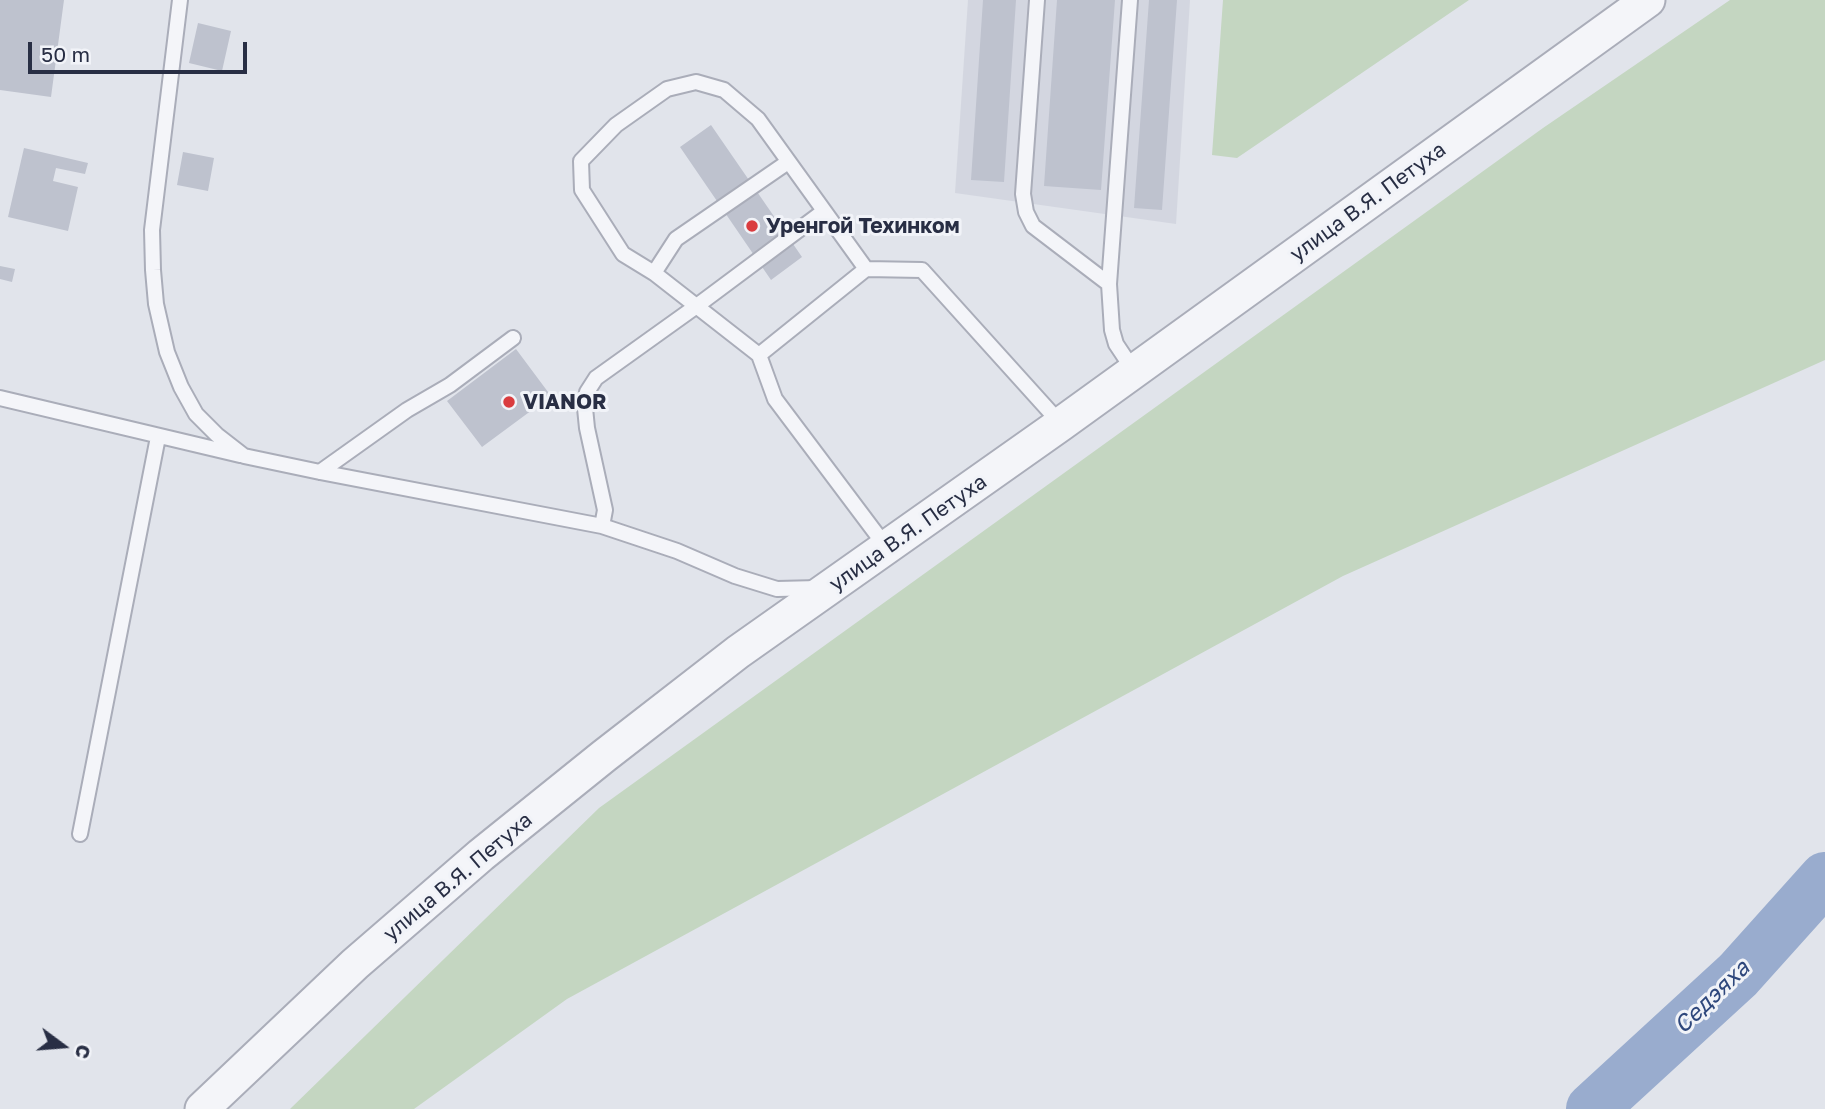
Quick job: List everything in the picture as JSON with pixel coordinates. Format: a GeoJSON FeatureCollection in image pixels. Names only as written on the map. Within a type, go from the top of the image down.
{"type":"FeatureCollection","features":[{"type":"Feature","properties":{"kind":"street","name":"улица В.Я. Петуха"},"geometry":{"type":"LineString","coordinates":[[202,1109],[355,964],[481,855],[738,652],[1061,424],[1648,0]]}},
{"type":"Feature","properties":{"kind":"lane"},"geometry":{"type":"LineString","coordinates":[[180,0],[152,230],[156,304],[167,352],[181,387],[196,414],[244,456]]}},
{"type":"Feature","properties":{"kind":"lane"},"geometry":{"type":"LineString","coordinates":[[1037,0],[1023,194],[1026,212],[1033,226],[1109,285]]}},
{"type":"Feature","properties":{"kind":"lane"},"geometry":{"type":"LineString","coordinates":[[1130,0],[1109,285],[1112,330],[1116,344],[1134,371]]}},
{"type":"Feature","properties":{"kind":"lane"},"geometry":{"type":"LineString","coordinates":[[866,269],[758,119],[724,90],[696,82],[667,89],[616,125],[581,161],[582,190],[623,254],[654,272],[759,355],[775,399],[887,548]]}},
{"type":"Feature","properties":{"kind":"lane"},"geometry":{"type":"LineString","coordinates":[[654,272],[676,239],[788,162]]}},
{"type":"Feature","properties":{"kind":"lane"},"geometry":{"type":"LineString","coordinates":[[602,526],[605,510],[585,408],[587,392],[596,378],[698,306],[824,211]]}},
{"type":"Feature","properties":{"kind":"lane"},"geometry":{"type":"LineString","coordinates":[[759,355],[866,269],[922,270],[1061,424]]}},
{"type":"Feature","properties":{"kind":"lane"},"geometry":{"type":"LineString","coordinates":[[320,472],[407,410],[450,385],[513,338]]}},
{"type":"Feature","properties":{"kind":"lane"},"geometry":{"type":"LineString","coordinates":[[0,398],[244,456],[602,526],[777,589],[830,588]]}},
{"type":"Feature","properties":{"kind":"lane"},"geometry":{"type":"LineString","coordinates":[[80,834],[158,437]]}},
{"type":"Feature","properties":{"kind":"shaded area"},"geometry":{"type":"Polygon","coordinates":[[[968,0],[1190,0],[1176,224],[955,193],[968,0]]]}},
{"type":"Feature","properties":{"kind":"green space"},"geometry":{"type":"Polygon","coordinates":[[[1223,0],[1469,0],[1237,158],[1212,155],[1223,0]]]}},
{"type":"Feature","properties":{"kind":"green space"},"geometry":{"type":"Polygon","coordinates":[[[1730,0],[1825,0],[1825,360],[1343,576],[567,999],[414,1109],[290,1109],[599,808],[1543,128],[1730,0]]]}},
{"type":"Feature","properties":{"kind":"building"},"geometry":{"type":"Polygon","coordinates":[[[0,0],[64,0],[51,97],[0,90],[0,0]]]}},
{"type":"Feature","properties":{"kind":"building"},"geometry":{"type":"Polygon","coordinates":[[[983,0],[1016,0],[1004,182],[971,180],[983,0]]]}},
{"type":"Feature","properties":{"kind":"building"},"geometry":{"type":"Polygon","coordinates":[[[1057,0],[1115,0],[1101,190],[1044,186],[1057,0]]]}},
{"type":"Feature","properties":{"kind":"building"},"geometry":{"type":"Polygon","coordinates":[[[1149,0],[1177,0],[1162,210],[1134,208],[1149,0]]]}},
{"type":"Feature","properties":{"kind":"building"},"geometry":{"type":"Polygon","coordinates":[[[198,23],[231,31],[222,71],[189,63],[198,23]]]}},
{"type":"Feature","properties":{"kind":"building"},"geometry":{"type":"Polygon","coordinates":[[[711,125],[802,257],[771,280],[680,147],[711,125]]]}},
{"type":"Feature","properties":{"kind":"building"},"geometry":{"type":"Polygon","coordinates":[[[24,148],[88,163],[85,174],[56,168],[53,181],[78,187],[68,231],[8,217],[24,148]]]}},
{"type":"Feature","properties":{"kind":"building"},"geometry":{"type":"Polygon","coordinates":[[[183,152],[214,158],[208,191],[177,185],[183,152]]]}},
{"type":"Feature","properties":{"kind":"building"},"geometry":{"type":"Polygon","coordinates":[[[0,266],[15,269],[12,282],[0,279],[0,266]]]}},
{"type":"Feature","properties":{"kind":"building"},"geometry":{"type":"Polygon","coordinates":[[[516,349],[551,396],[482,447],[447,401],[516,349]]]}},
{"type":"Feature","properties":{"kind":"waterway","name":"Седэяха"},"geometry":{"type":"LineString","coordinates":[[1592,1109],[1738,975],[1825,878]]}},
{"type":"Feature","properties":{"kind":"place","name":"Уренгой Техинком"},"geometry":{"type":"Point","coordinates":[752,226]}},
{"type":"Feature","properties":{"kind":"place","name":"VIANOR"},"geometry":{"type":"Point","coordinates":[509,402]}}]}
